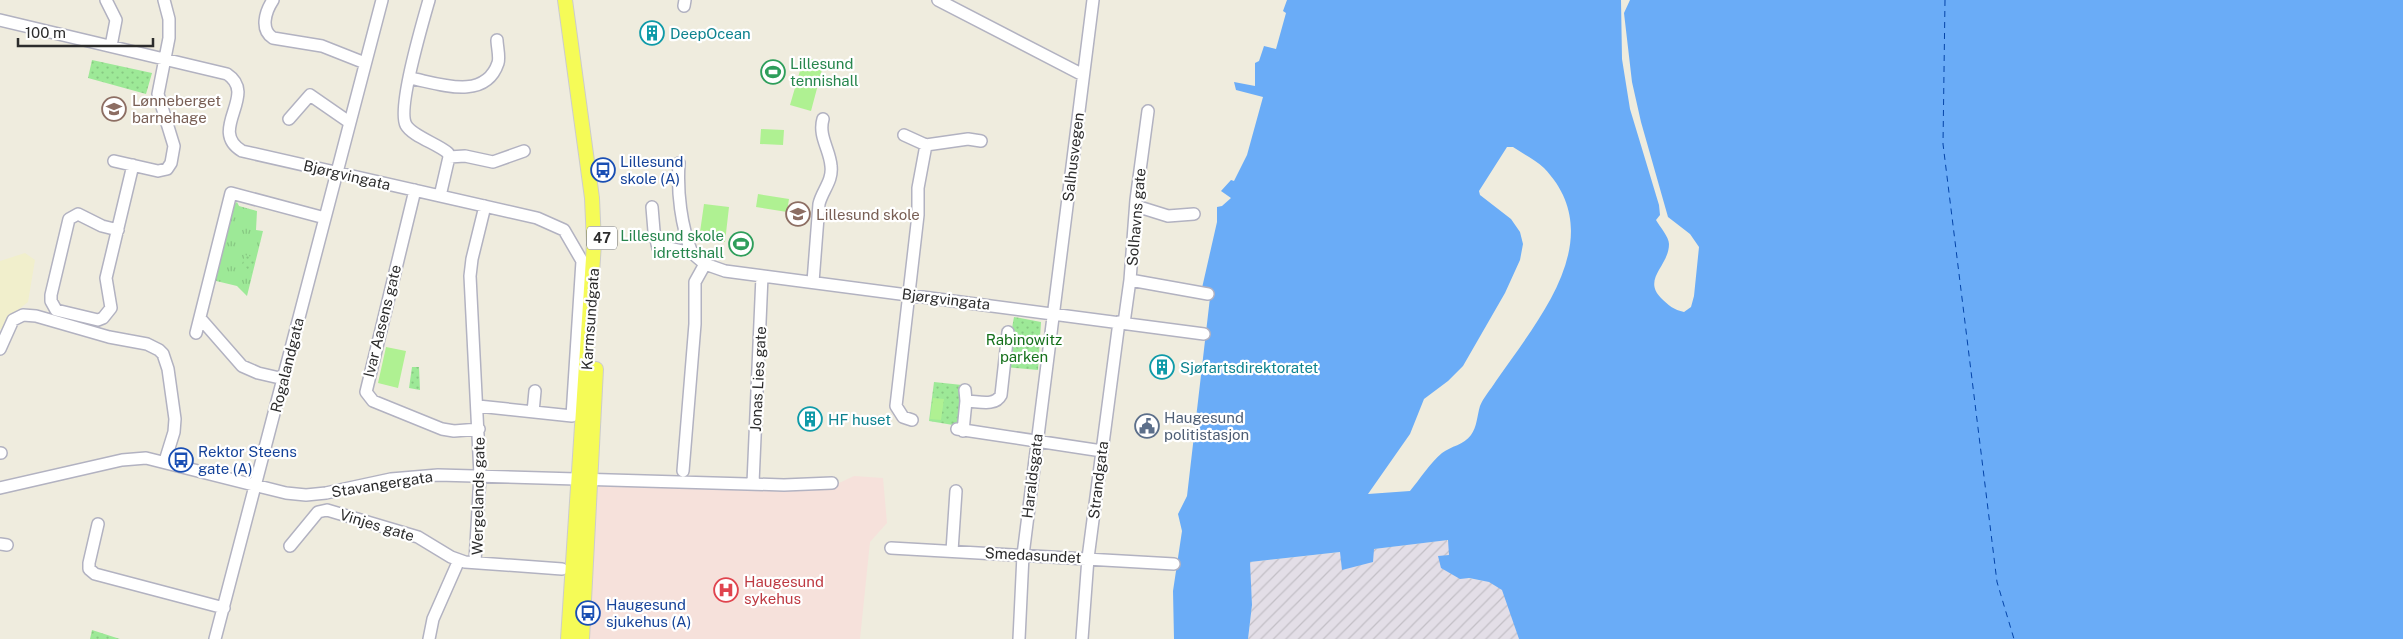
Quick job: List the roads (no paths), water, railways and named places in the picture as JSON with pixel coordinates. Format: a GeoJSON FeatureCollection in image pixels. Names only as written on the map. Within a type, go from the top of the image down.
{"type":"FeatureCollection","features":[{"type":"Feature","properties":{"kind":"main road","name":"Karmsundgata"},"geometry":{"type":"LineString","coordinates":[[565,0],[589,180],[594,243],[584,478],[582,639]]}},
{"type":"Feature","properties":{"kind":"main road","name":"Karmsundgata"},"geometry":{"type":"LineString","coordinates":[[568,639],[584,478],[602,228],[573,0]]}},
{"type":"Feature","properties":{"kind":"street"},"geometry":{"type":"LineString","coordinates":[[106,0],[116,20],[111,46]]}},
{"type":"Feature","properties":{"kind":"street"},"geometry":{"type":"LineString","coordinates":[[114,161],[163,171],[171,162],[173,139],[158,94],[169,38],[169,19],[164,0]]}},
{"type":"Feature","properties":{"kind":"street"},"geometry":{"type":"LineString","coordinates":[[273,0],[266,14],[264,28],[267,34],[279,39],[322,46],[365,63]]}},
{"type":"Feature","properties":{"kind":"street","name":"Rogalandgata"},"geometry":{"type":"LineString","coordinates":[[216,639],[382,0]]}},
{"type":"Feature","properties":{"kind":"street"},"geometry":{"type":"LineString","coordinates":[[429,0],[410,78],[404,117],[406,125],[410,130],[443,148],[449,157],[440,196]]}},
{"type":"Feature","properties":{"kind":"street"},"geometry":{"type":"LineString","coordinates":[[938,0],[1083,75]]}},
{"type":"Feature","properties":{"kind":"street","name":"Salhusvegen"},"geometry":{"type":"LineString","coordinates":[[1054,314],[1093,0]]}},
{"type":"Feature","properties":{"kind":"street","name":"Bjørgvingata"},"geometry":{"type":"LineString","coordinates":[[0,20],[221,71],[233,78],[239,91],[229,133],[233,145],[242,152],[537,218],[560,227],[567,232],[577,256],[582,261],[572,416],[533,412]]}},
{"type":"Feature","properties":{"kind":"street"},"geometry":{"type":"LineString","coordinates":[[410,78],[463,88],[476,86],[488,77],[498,63],[497,40]]}},
{"type":"Feature","properties":{"kind":"street"},"geometry":{"type":"LineString","coordinates":[[289,119],[310,95],[350,122]]}},
{"type":"Feature","properties":{"kind":"street","name":"Solhavns gate"},"geometry":{"type":"LineString","coordinates":[[1122,322],[1130,280],[1136,206],[1148,111]]}},
{"type":"Feature","properties":{"kind":"street"},"geometry":{"type":"LineString","coordinates":[[813,282],[819,204],[831,175],[831,165],[822,134],[823,119]]}},
{"type":"Feature","properties":{"kind":"street"},"geometry":{"type":"LineString","coordinates":[[904,135],[926,145],[968,139],[981,141]]}},
{"type":"Feature","properties":{"kind":"street"},"geometry":{"type":"LineString","coordinates":[[912,420],[903,417],[896,406],[918,215],[918,188],[926,145]]}},
{"type":"Feature","properties":{"kind":"street"},"geometry":{"type":"LineString","coordinates":[[449,157],[465,156],[493,162],[524,151]]}},
{"type":"Feature","properties":{"kind":"street"},"geometry":{"type":"LineString","coordinates":[[679,163],[678,176],[682,217],[692,253]]}},
{"type":"Feature","properties":{"kind":"street"},"geometry":{"type":"LineString","coordinates":[[118,230],[102,226],[78,214],[69,219],[51,295],[51,301],[56,310],[92,320],[103,318],[108,314],[111,302],[106,278],[118,230],[133,165]]}},
{"type":"Feature","properties":{"kind":"street","name":"Ivar Aasens gate"},"geometry":{"type":"LineString","coordinates":[[415,190],[366,392],[373,401],[442,429],[454,431],[479,429]]}},
{"type":"Feature","properties":{"kind":"street"},"geometry":{"type":"LineString","coordinates":[[196,333],[231,193],[325,218]]}},
{"type":"Feature","properties":{"kind":"street","name":"Wergelands gate"},"geometry":{"type":"LineString","coordinates":[[485,206],[470,276],[480,475],[475,562],[562,569]]}},
{"type":"Feature","properties":{"kind":"street"},"geometry":{"type":"LineString","coordinates":[[1136,206],[1168,216],[1194,214]]}},
{"type":"Feature","properties":{"kind":"street","name":"Bjørgvingata"},"geometry":{"type":"LineString","coordinates":[[652,207],[658,248],[665,247],[692,253],[705,264],[725,271],[1204,334]]}},
{"type":"Feature","properties":{"kind":"street"},"geometry":{"type":"LineString","coordinates":[[683,471],[695,324],[696,282],[705,264]]}},
{"type":"Feature","properties":{"kind":"street","name":"Jonas Lies gate"},"geometry":{"type":"LineString","coordinates":[[753,483],[762,276]]}},
{"type":"Feature","properties":{"kind":"street"},"geometry":{"type":"LineString","coordinates":[[1130,280],[1208,294]]}},
{"type":"Feature","properties":{"kind":"street"},"geometry":{"type":"LineString","coordinates":[[0,349],[13,320],[28,314],[109,337],[147,344],[159,350],[165,360],[175,425],[165,461]]}},
{"type":"Feature","properties":{"kind":"street","name":"Haraldsgata"},"geometry":{"type":"LineString","coordinates":[[1019,639],[1023,555],[1054,314]]}},
{"type":"Feature","properties":{"kind":"street"},"geometry":{"type":"LineString","coordinates":[[200,318],[242,366],[258,373],[284,380]]}},
{"type":"Feature","properties":{"kind":"street","name":"Strandgata"},"geometry":{"type":"LineString","coordinates":[[1082,639],[1088,558],[1122,322]]}},
{"type":"Feature","properties":{"kind":"street"},"geometry":{"type":"LineString","coordinates":[[1008,332],[1001,395],[994,402],[966,395],[960,430],[1102,451]]}},
{"type":"Feature","properties":{"kind":"street"},"geometry":{"type":"LineString","coordinates":[[478,406],[533,412],[535,390]]}},
{"type":"Feature","properties":{"kind":"street","name":"Stavangergata"},"geometry":{"type":"LineString","coordinates":[[0,488],[122,460],[146,458],[165,461],[286,493],[306,495],[414,476],[480,475],[784,485],[832,483]]}},
{"type":"Feature","properties":{"kind":"street"},"geometry":{"type":"LineString","coordinates":[[952,550],[956,491]]}},
{"type":"Feature","properties":{"kind":"street","name":"Vinjes gate"},"geometry":{"type":"LineString","coordinates":[[290,546],[318,512],[327,510],[418,537],[459,560],[475,562]]}},
{"type":"Feature","properties":{"kind":"street"},"geometry":{"type":"LineString","coordinates":[[98,524],[89,563],[89,569],[95,574],[224,608]]}},
{"type":"Feature","properties":{"kind":"street","name":"Smedasundet"},"geometry":{"type":"LineString","coordinates":[[891,548],[1174,564]]}},
{"type":"Feature","properties":{"kind":"street"},"geometry":{"type":"LineString","coordinates":[[429,639],[433,619],[459,560]]}},
{"type":"Feature","properties":{"kind":"water"},"geometry":{"type":"Polygon","coordinates":[[[1287,0],[1621,0],[1622,59],[1630,109],[1659,205],[1660,215],[1656,220],[1669,241],[1668,252],[1655,278],[1654,285],[1664,301],[1674,309],[1684,312],[1691,307],[1694,296],[1699,247],[1690,234],[1668,217],[1641,122],[1632,82],[1624,13],[1630,0],[2403,0],[2403,639],[1519,639],[1502,590],[1489,582],[1469,578],[1460,579],[1441,568],[1438,556],[1449,555],[1448,540],[1374,549],[1373,562],[1342,570],[1340,552],[1250,562],[1252,605],[1248,639],[1174,639],[1173,591],[1182,531],[1178,514],[1187,496],[1211,289],[1202,288],[1217,222],[1217,207],[1222,206],[1231,198],[1221,191],[1231,180],[1234,181],[1247,155],[1263,97],[1236,90],[1234,82],[1255,86],[1255,63],[1259,61],[1264,46],[1276,49],[1286,13],[1283,11],[1287,0]],[[1507,147],[1479,191],[1480,195],[1511,219],[1520,232],[1523,244],[1520,260],[1505,293],[1463,366],[1448,381],[1424,399],[1410,434],[1368,494],[1410,491],[1429,466],[1442,453],[1461,443],[1471,435],[1475,428],[1483,400],[1547,306],[1560,278],[1569,250],[1571,222],[1563,195],[1544,168],[1513,147],[1507,147]]]}},
{"type":"Feature","properties":{"kind":"place","name":"DeepOcean"},"geometry":{"type":"Point","coordinates":[652,33]}},
{"type":"Feature","properties":{"kind":"place","name":"Lillesund tennishall"},"geometry":{"type":"Point","coordinates":[773,72]}},
{"type":"Feature","properties":{"kind":"place","name":"Lønneberget barnehage"},"geometry":{"type":"Point","coordinates":[114,109]}},
{"type":"Feature","properties":{"kind":"place","name":"Lillesund skole (A)"},"geometry":{"type":"Point","coordinates":[603,170]}},
{"type":"Feature","properties":{"kind":"place","name":"Lillesund skole"},"geometry":{"type":"Point","coordinates":[798,214]}},
{"type":"Feature","properties":{"kind":"place","name":"Lillesund skole idrettshall"},"geometry":{"type":"Point","coordinates":[741,244]}},
{"type":"Feature","properties":{"kind":"place","name":"Sjøfartsdirektoratet"},"geometry":{"type":"Point","coordinates":[1162,367]}},
{"type":"Feature","properties":{"kind":"place","name":"HF huset"},"geometry":{"type":"Point","coordinates":[810,419]}},
{"type":"Feature","properties":{"kind":"place","name":"Haugesund politistasjon"},"geometry":{"type":"Point","coordinates":[1147,426]}},
{"type":"Feature","properties":{"kind":"place","name":"Rektor Steens gate (A)"},"geometry":{"type":"Point","coordinates":[181,460]}},
{"type":"Feature","properties":{"kind":"place","name":"Haugesund sykehus"},"geometry":{"type":"Point","coordinates":[726,590]}},
{"type":"Feature","properties":{"kind":"place","name":"Haugesund sjukehus (A)"},"geometry":{"type":"Point","coordinates":[588,613]}},
{"type":"Feature","properties":{"kind":"park label","name":"Rabinowitz parken"},"geometry":{"type":"Point","coordinates":[1024,348]}}]}
